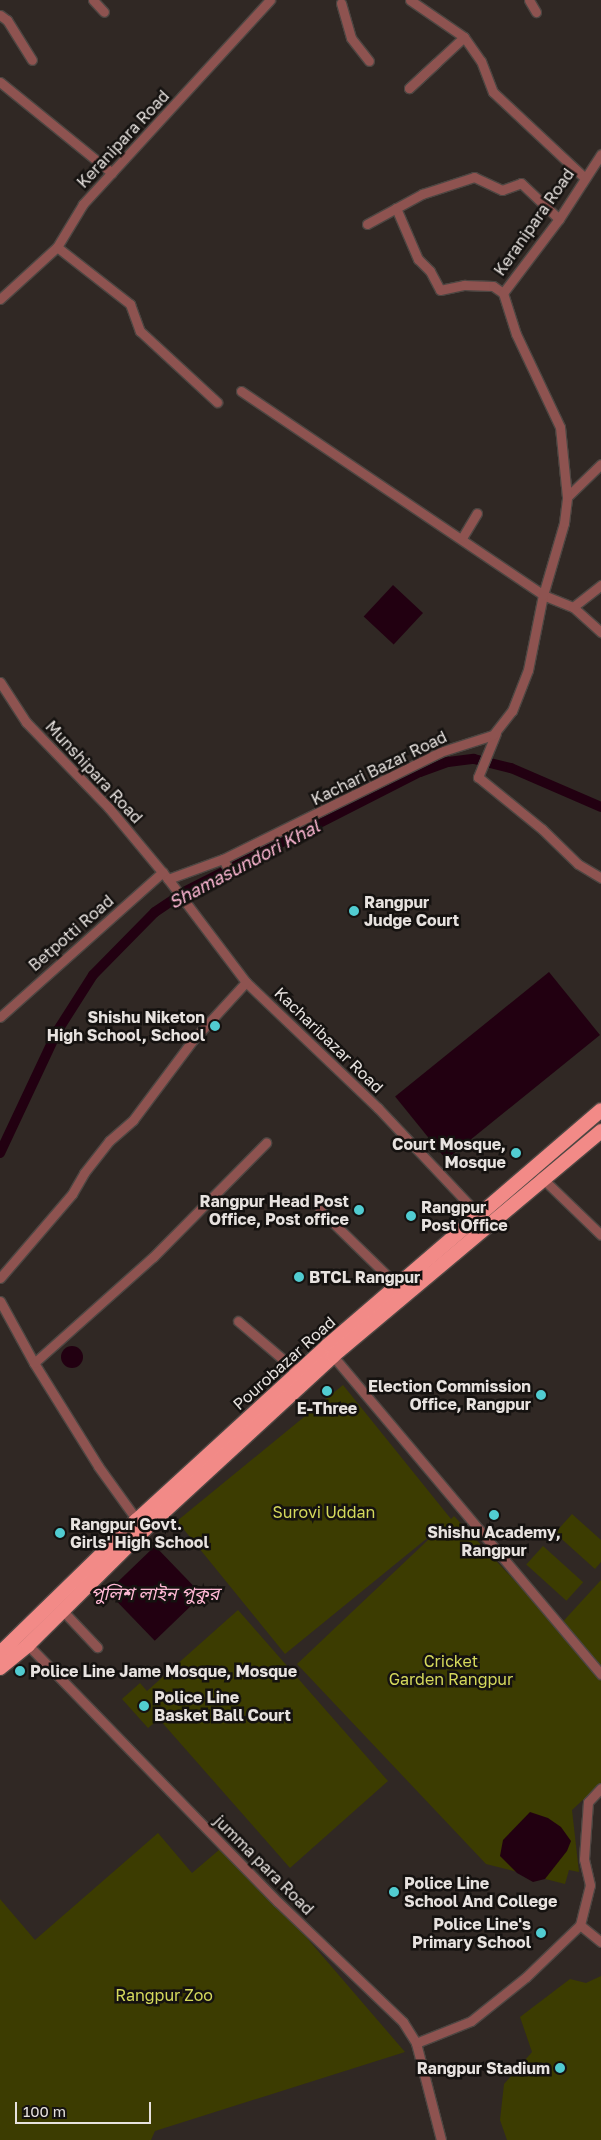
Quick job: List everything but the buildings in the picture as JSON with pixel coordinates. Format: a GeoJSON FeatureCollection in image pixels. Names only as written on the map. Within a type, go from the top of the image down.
{"type":"FeatureCollection","features":[{"type":"Feature","properties":{"kind":"highway","name":"Pourobazar Road"},"geometry":{"type":"LineString","coordinates":[[0,1668],[137,1520],[299,1373],[399,1287],[478,1214],[601,1110]]}},
{"type":"Feature","properties":{"kind":"highway","name":"Pourobazar Road"},"geometry":{"type":"LineString","coordinates":[[0,1653],[24,1641],[63,1611],[143,1531],[333,1356],[601,1131]]}},
{"type":"Feature","properties":{"kind":"street"},"geometry":{"type":"LineString","coordinates":[[93,0],[104,12]]}},
{"type":"Feature","properties":{"kind":"street","name":"Keranipara Road"},"geometry":{"type":"LineString","coordinates":[[0,299],[57,247],[83,204],[270,0]]}},
{"type":"Feature","properties":{"kind":"street"},"geometry":{"type":"LineString","coordinates":[[410,0],[464,37],[482,61],[493,92],[585,178]]}},
{"type":"Feature","properties":{"kind":"street"},"geometry":{"type":"LineString","coordinates":[[529,0],[536,12]]}},
{"type":"Feature","properties":{"kind":"street"},"geometry":{"type":"LineString","coordinates":[[340,1],[351,38],[369,60]]}},
{"type":"Feature","properties":{"kind":"street"},"geometry":{"type":"LineString","coordinates":[[0,15],[12,26],[32,60]]}},
{"type":"Feature","properties":{"kind":"street"},"geometry":{"type":"LineString","coordinates":[[436,63],[409,88],[464,37]]}},
{"type":"Feature","properties":{"kind":"street"},"geometry":{"type":"LineString","coordinates":[[0,82],[112,173]]}},
{"type":"Feature","properties":{"kind":"street","name":"Keranipara Road"},"geometry":{"type":"LineString","coordinates":[[544,591],[564,523],[568,498],[560,427],[516,334],[503,293],[559,219],[601,154]]}},
{"type":"Feature","properties":{"kind":"street"},"geometry":{"type":"LineString","coordinates":[[367,224],[422,194],[474,177],[502,190],[521,183],[559,219]]}},
{"type":"Feature","properties":{"kind":"street"},"geometry":{"type":"LineString","coordinates":[[396,208],[418,259],[430,270],[440,290],[464,285],[493,286],[503,293]]}},
{"type":"Feature","properties":{"kind":"street"},"geometry":{"type":"LineString","coordinates":[[57,247],[130,304],[140,330],[217,402]]}},
{"type":"Feature","properties":{"kind":"street"},"geometry":{"type":"LineString","coordinates":[[241,391],[462,538],[544,591],[573,607],[601,632]]}},
{"type":"Feature","properties":{"kind":"street"},"geometry":{"type":"LineString","coordinates":[[568,498],[601,464]]}},
{"type":"Feature","properties":{"kind":"street"},"geometry":{"type":"LineString","coordinates":[[462,538],[477,513]]}},
{"type":"Feature","properties":{"kind":"street"},"geometry":{"type":"LineString","coordinates":[[573,607],[601,585]]}},
{"type":"Feature","properties":{"kind":"street"},"geometry":{"type":"LineString","coordinates":[[544,591],[528,670],[512,711],[496,733],[478,777],[542,829],[578,864],[601,878]]}},
{"type":"Feature","properties":{"kind":"street","name":"Munshipara Road"},"geometry":{"type":"LineString","coordinates":[[0,682],[26,722],[109,808],[166,876]]}},
{"type":"Feature","properties":{"kind":"street","name":"Kachari Bazar Road"},"geometry":{"type":"LineString","coordinates":[[166,876],[223,859],[440,752],[496,733]]}},
{"type":"Feature","properties":{"kind":"street"},"geometry":{"type":"LineString","coordinates":[[372,787],[376,797]]}},
{"type":"Feature","properties":{"kind":"street"},"geometry":{"type":"LineString","coordinates":[[288,828],[292,838]]}},
{"type":"Feature","properties":{"kind":"street"},"geometry":{"type":"LineString","coordinates":[[223,859],[228,869]]}},
{"type":"Feature","properties":{"kind":"street","name":"Kacharibazar Road"},"geometry":{"type":"LineString","coordinates":[[166,876],[188,909],[246,982],[371,1102],[478,1214]]}},
{"type":"Feature","properties":{"kind":"street","name":"Betpotti Road"},"geometry":{"type":"LineString","coordinates":[[0,1017],[166,876]]}},
{"type":"Feature","properties":{"kind":"street"},"geometry":{"type":"LineString","coordinates":[[0,1278],[72,1194],[84,1173],[109,1141],[133,1120],[192,1041],[246,982]]}},
{"type":"Feature","properties":{"kind":"street"},"geometry":{"type":"LineString","coordinates":[[34,1363],[153,1257],[266,1144]]}},
{"type":"Feature","properties":{"kind":"street"},"geometry":{"type":"LineString","coordinates":[[534,1166],[543,1180],[601,1235]]}},
{"type":"Feature","properties":{"kind":"street"},"geometry":{"type":"LineString","coordinates":[[320,1210],[399,1287]]}},
{"type":"Feature","properties":{"kind":"street"},"geometry":{"type":"LineString","coordinates":[[0,1301],[34,1363],[98,1466],[137,1520]]}},
{"type":"Feature","properties":{"kind":"street"},"geometry":{"type":"LineString","coordinates":[[238,1321],[299,1373]]}},
{"type":"Feature","properties":{"kind":"street"},"geometry":{"type":"LineString","coordinates":[[333,1356],[601,1674]]}},
{"type":"Feature","properties":{"kind":"street"},"geometry":{"type":"LineString","coordinates":[[63,1611],[97,1647]]}},
{"type":"Feature","properties":{"kind":"street","name":"jumma para Road"},"geometry":{"type":"LineString","coordinates":[[24,1641],[278,1902],[403,2022],[416,2043],[441,2140]]}},
{"type":"Feature","properties":{"kind":"street"},"geometry":{"type":"LineString","coordinates":[[416,2043],[471,2021],[526,1977],[580,1925],[590,1885],[584,1859],[588,1802],[601,1788]]}},
{"type":"Feature","properties":{"kind":"street"},"geometry":{"type":"LineString","coordinates":[[580,1925],[601,1942]]}},
{"type":"Feature","properties":{"kind":"green space","name":"Cricket Garden Rangpur"},"geometry":{"type":"Polygon","coordinates":[[[343,1385],[451,1519],[454,1516],[558,1627],[601,1580],[601,1667],[573,1641],[601,1672],[601,1783],[572,1810],[579,1872],[569,1870],[565,1884],[486,1864],[297,1664],[447,1522],[285,1654],[177,1521],[343,1385]]]}},
{"type":"Feature","properties":{"kind":"green space"},"geometry":{"type":"Polygon","coordinates":[[[572,1514],[601,1540],[601,1562],[595,1569],[555,1533],[572,1514]]]}},
{"type":"Feature","properties":{"kind":"green space"},"geometry":{"type":"Polygon","coordinates":[[[543,1546],[583,1582],[566,1601],[526,1565],[543,1546]]]}},
{"type":"Feature","properties":{"kind":"green space"},"geometry":{"type":"Polygon","coordinates":[[[238,1610],[388,1781],[290,1868],[159,1719],[148,1728],[122,1699],[140,1683],[147,1691],[238,1610]]]}},
{"type":"Feature","properties":{"kind":"green space","name":"Rangpur Zoo"},"geometry":{"type":"Polygon","coordinates":[[[158,1833],[192,1873],[226,1844],[405,2052],[155,2131],[151,2140],[0,2140],[0,1899],[35,1940],[158,1833]]]}},
{"type":"Feature","properties":{"kind":"green space","name":"Rangpur Stadium"},"geometry":{"type":"Polygon","coordinates":[[[601,1976],[601,2140],[507,2140],[500,2120],[504,2084],[532,2052],[520,2017],[570,1979],[586,1983],[601,1976]]]}},
{"type":"Feature","properties":{"kind":"water"},"geometry":{"type":"Polygon","coordinates":[[[393,585],[423,613],[394,644],[364,616],[393,585]]]}},
{"type":"Feature","properties":{"kind":"water"},"geometry":{"type":"Polygon","coordinates":[[[549,972],[600,1035],[446,1160],[395,1097],[549,972]]]}},
{"type":"Feature","properties":{"kind":"water"},"geometry":{"type":"Polygon","coordinates":[[[72,1346],[80,1349],[83,1357],[80,1365],[72,1368],[64,1365],[61,1357],[64,1349],[72,1346]]]}},
{"type":"Feature","properties":{"kind":"water","name":"পুলিশ লাইন পুকুর"},"geometry":{"type":"Polygon","coordinates":[[[155,1546],[202,1595],[155,1641],[108,1592],[155,1546]]]}},
{"type":"Feature","properties":{"kind":"water"},"geometry":{"type":"Polygon","coordinates":[[[530,1812],[548,1818],[561,1827],[571,1841],[567,1851],[545,1879],[533,1882],[517,1873],[500,1856],[503,1840],[530,1812]]]}},
{"type":"Feature","properties":{"kind":"waterway","name":"Shamasundori Khal"},"geometry":{"type":"LineString","coordinates":[[0,1153],[58,1030],[93,975],[155,912],[186,891],[420,772],[448,762],[474,759],[511,768],[601,807]]}},
{"type":"Feature","properties":{"kind":"place","name":"Rangpur Judge Court"},"geometry":{"type":"Point","coordinates":[354,911]}},
{"type":"Feature","properties":{"kind":"place","name":"Shishu Niketon High School, School"},"geometry":{"type":"Point","coordinates":[215,1026]}},
{"type":"Feature","properties":{"kind":"place","name":"Court Mosque, Mosque"},"geometry":{"type":"Point","coordinates":[516,1153]}},
{"type":"Feature","properties":{"kind":"place","name":"Rangpur Head Post Office, Post office"},"geometry":{"type":"Point","coordinates":[359,1210]}},
{"type":"Feature","properties":{"kind":"place","name":"Rangpur Post Office"},"geometry":{"type":"Point","coordinates":[411,1216]}},
{"type":"Feature","properties":{"kind":"place","name":"BTCL Rangpur"},"geometry":{"type":"Point","coordinates":[299,1277]}},
{"type":"Feature","properties":{"kind":"place","name":"E-Three"},"geometry":{"type":"Point","coordinates":[327,1391]}},
{"type":"Feature","properties":{"kind":"place","name":"Election Commission Office, Rangpur"},"geometry":{"type":"Point","coordinates":[541,1395]}},
{"type":"Feature","properties":{"kind":"place","name":"Shishu Academy, Rangpur"},"geometry":{"type":"Point","coordinates":[494,1515]}},
{"type":"Feature","properties":{"kind":"place","name":"Rangpur Govt. Girls' High School"},"geometry":{"type":"Point","coordinates":[60,1533]}},
{"type":"Feature","properties":{"kind":"place","name":"Police Line Jame Mosque, Mosque"},"geometry":{"type":"Point","coordinates":[20,1671]}},
{"type":"Feature","properties":{"kind":"place","name":"Police Line Basket Ball Court"},"geometry":{"type":"Point","coordinates":[144,1706]}},
{"type":"Feature","properties":{"kind":"place","name":"Police Line School And College"},"geometry":{"type":"Point","coordinates":[394,1892]}},
{"type":"Feature","properties":{"kind":"place","name":"Police Line's Primary School"},"geometry":{"type":"Point","coordinates":[541,1933]}},
{"type":"Feature","properties":{"kind":"place","name":"Rangpur Stadium"},"geometry":{"type":"Point","coordinates":[560,2068]}},
{"type":"Feature","properties":{"kind":"park label","name":"Surovi Uddan"},"geometry":{"type":"Point","coordinates":[324,1512]}}]}
